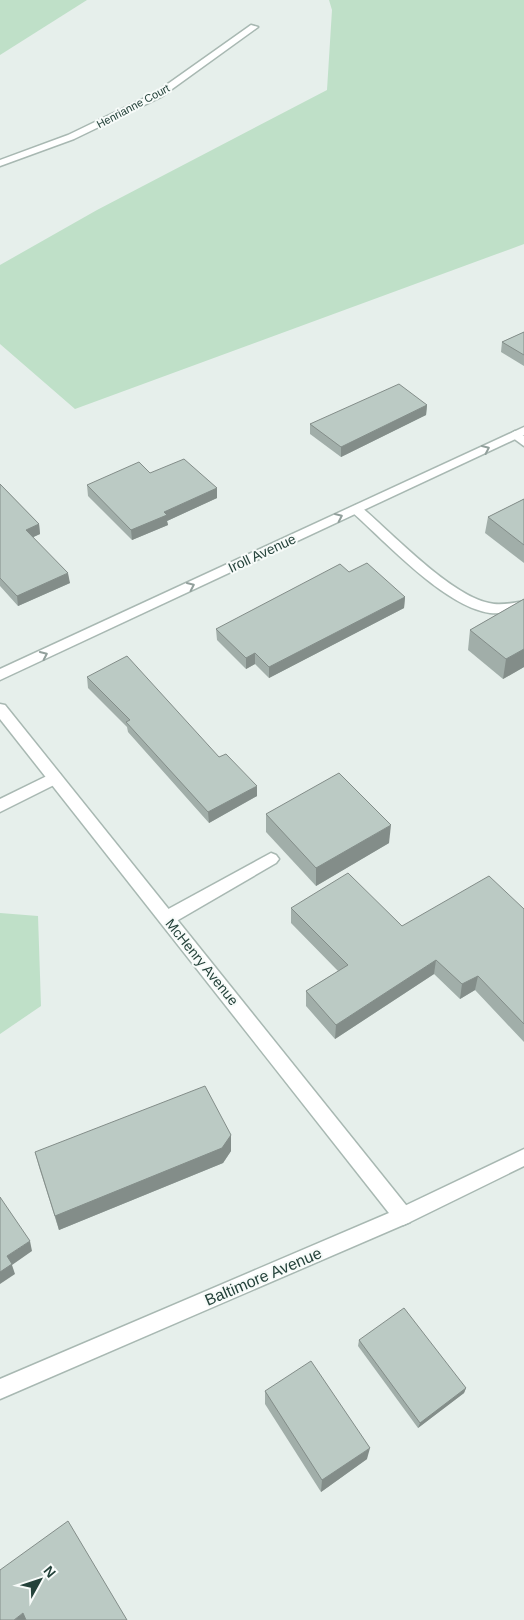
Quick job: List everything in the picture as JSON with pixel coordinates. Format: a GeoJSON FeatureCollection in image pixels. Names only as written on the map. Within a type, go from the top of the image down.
{"type":"FeatureCollection","features":[{"type":"Feature","properties":{"kind":"street","name":"Henrianne Court"},"geometry":{"type":"LineString","coordinates":[[0,163],[71,137],[158,94],[254,27]]}},
{"type":"Feature","properties":{"kind":"street","name":"Iroll Avenue"},"geometry":{"type":"LineString","coordinates":[[0,675],[356,509],[521,436]]}},
{"type":"Feature","properties":{"kind":"street"},"geometry":{"type":"LineString","coordinates":[[356,509],[448,588],[468,601],[489,608],[524,605]]}},
{"type":"Feature","properties":{"kind":"street","name":"McHenry Avenue"},"geometry":{"type":"LineString","coordinates":[[0,709],[404,1216]]}},
{"type":"Feature","properties":{"kind":"street"},"geometry":{"type":"LineString","coordinates":[[0,806],[55,778]]}},
{"type":"Feature","properties":{"kind":"street"},"geometry":{"type":"LineString","coordinates":[[167,918],[271,859]]}},
{"type":"Feature","properties":{"kind":"street","name":"Baltimore Avenue"},"geometry":{"type":"LineString","coordinates":[[0,1389],[404,1216],[524,1157]]}},
{"type":"Feature","properties":{"kind":"green space"},"geometry":{"type":"Polygon","coordinates":[[[0,0],[87,0],[0,55],[0,0]]]}},
{"type":"Feature","properties":{"kind":"green space"},"geometry":{"type":"Polygon","coordinates":[[[329,0],[524,0],[524,244],[75,409],[0,344],[0,265],[97,210],[327,90],[332,10],[329,0]]]}},
{"type":"Feature","properties":{"kind":"green space"},"geometry":{"type":"Polygon","coordinates":[[[0,913],[38,916],[41,1006],[0,1034],[0,913]]]}},
{"type":"Feature","properties":{"kind":"building"},"geometry":{"type":"Polygon","coordinates":[[[524,332],[524,355],[502,342],[524,332]]]}},
{"type":"Feature","properties":{"kind":"building"},"geometry":{"type":"Polygon","coordinates":[[[399,384],[427,405],[341,447],[310,424],[399,384]]]}},
{"type":"Feature","properties":{"kind":"building"},"geometry":{"type":"Polygon","coordinates":[[[184,459],[217,488],[164,512],[167,515],[131,530],[87,485],[139,462],[150,473],[184,459]]]}},
{"type":"Feature","properties":{"kind":"building"},"geometry":{"type":"Polygon","coordinates":[[[0,484],[39,524],[26,530],[68,573],[17,596],[0,578],[0,484]]]}},
{"type":"Feature","properties":{"kind":"building"},"geometry":{"type":"Polygon","coordinates":[[[524,499],[524,545],[488,517],[524,499]]]}},
{"type":"Feature","properties":{"kind":"building"},"geometry":{"type":"Polygon","coordinates":[[[367,563],[405,597],[269,667],[255,653],[246,658],[216,629],[340,564],[349,572],[367,563]]]}},
{"type":"Feature","properties":{"kind":"building"},"geometry":{"type":"Polygon","coordinates":[[[524,599],[524,649],[506,659],[470,630],[524,599]]]}},
{"type":"Feature","properties":{"kind":"building"},"geometry":{"type":"Polygon","coordinates":[[[127,656],[219,757],[226,754],[257,786],[208,812],[126,722],[130,720],[87,677],[127,656]]]}},
{"type":"Feature","properties":{"kind":"building"},"geometry":{"type":"Polygon","coordinates":[[[339,773],[391,825],[316,868],[266,814],[339,773]]]}},
{"type":"Feature","properties":{"kind":"building"},"geometry":{"type":"Polygon","coordinates":[[[348,873],[402,926],[489,876],[524,909],[524,1024],[478,976],[462,984],[436,960],[336,1025],[306,991],[348,965],[291,908],[348,873]]]}},
{"type":"Feature","properties":{"kind":"building"},"geometry":{"type":"Polygon","coordinates":[[[205,1086],[231,1135],[222,1148],[55,1216],[35,1152],[205,1086]]]}},
{"type":"Feature","properties":{"kind":"building"},"geometry":{"type":"Polygon","coordinates":[[[0,1197],[30,1241],[7,1256],[12,1264],[0,1272],[0,1197]]]}},
{"type":"Feature","properties":{"kind":"building"},"geometry":{"type":"Polygon","coordinates":[[[404,1308],[466,1388],[420,1423],[359,1340],[404,1308]]]}},
{"type":"Feature","properties":{"kind":"building"},"geometry":{"type":"Polygon","coordinates":[[[311,1361],[370,1448],[322,1480],[265,1391],[311,1361]]]}},
{"type":"Feature","properties":{"kind":"building"},"geometry":{"type":"Polygon","coordinates":[[[68,1521],[127,1620],[26,1620],[23,1613],[14,1620],[0,1620],[0,1570],[68,1521]]]}}]}
